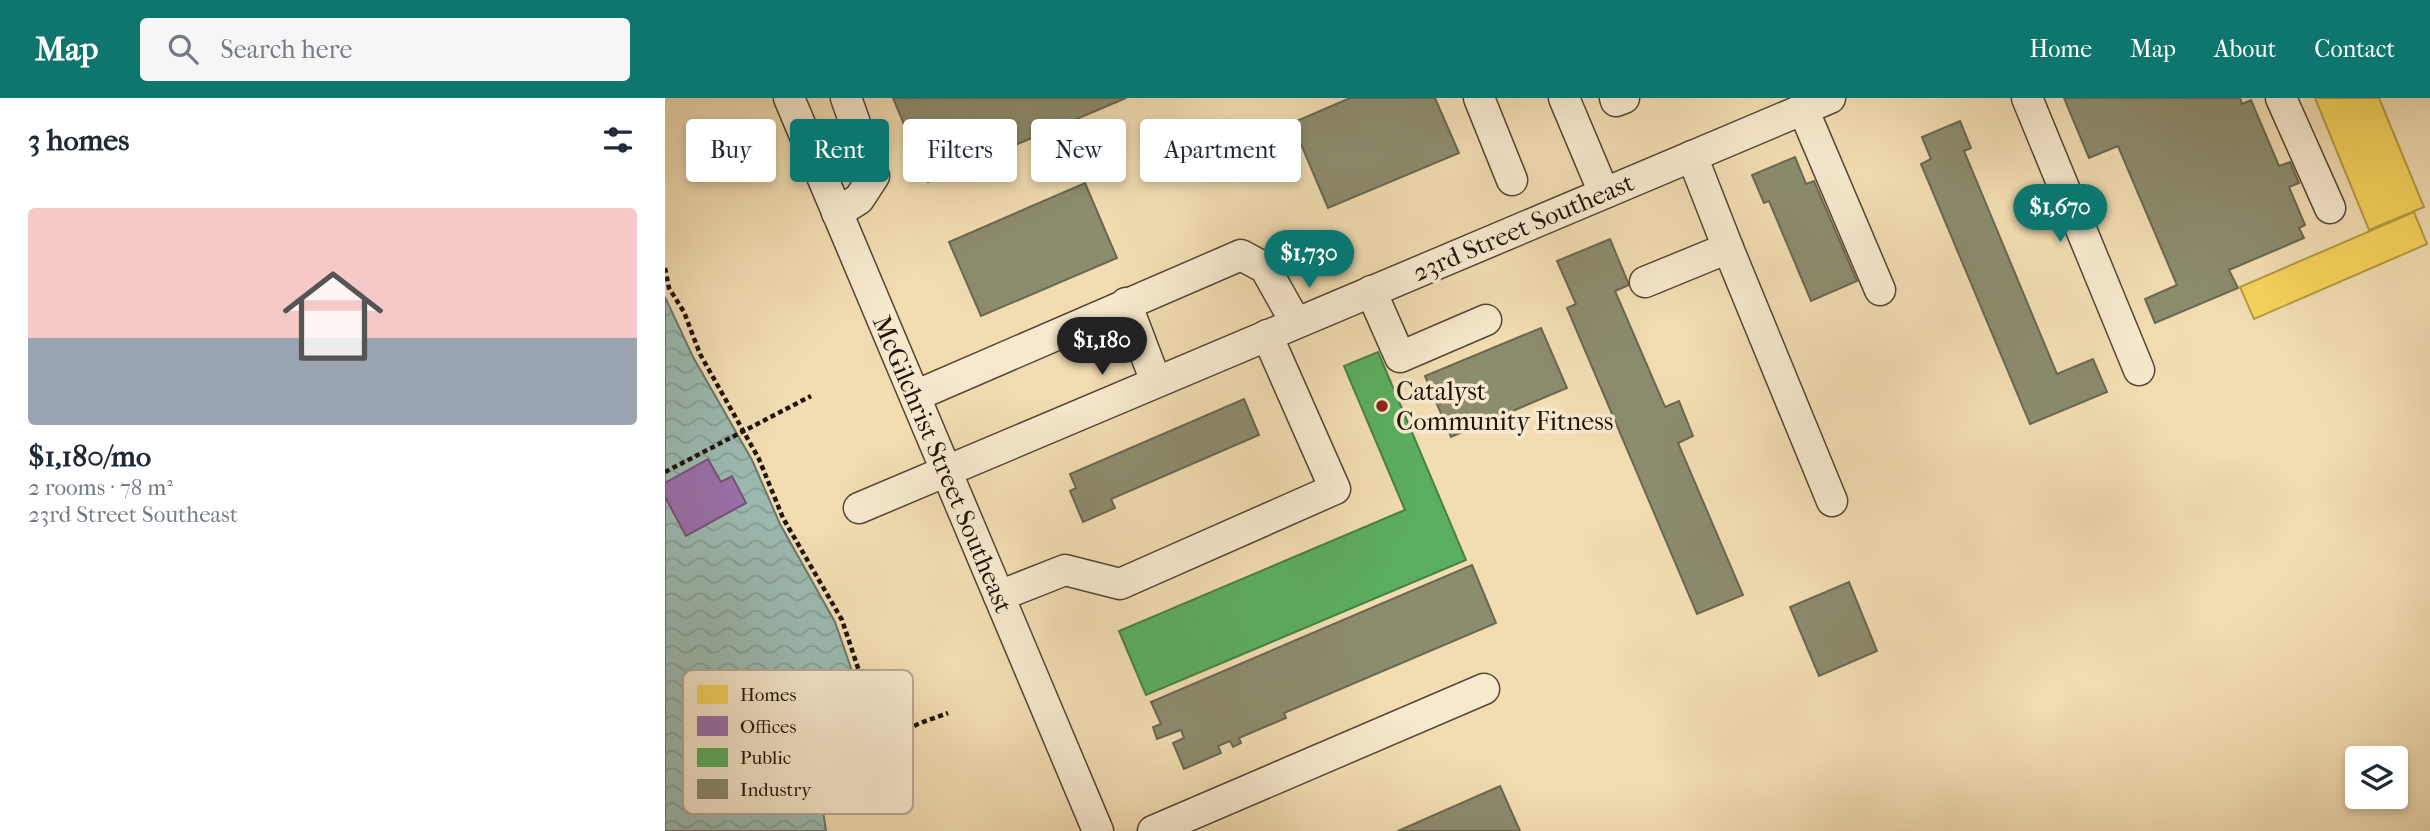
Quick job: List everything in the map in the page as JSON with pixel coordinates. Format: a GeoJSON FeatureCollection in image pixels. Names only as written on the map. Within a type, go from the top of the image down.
{"type":"FeatureCollection","features":[{"type":"Feature","properties":{"kind":"street","name":"McGilchrist Street Southeast"},"geometry":{"type":"LineString","coordinates":[[789,98],[1098,831]]}},
{"type":"Feature","properties":{"kind":"street"},"geometry":{"type":"LineString","coordinates":[[837,213],[859,199],[874,176],[846,98]]}},
{"type":"Feature","properties":{"kind":"street"},"geometry":{"type":"LineString","coordinates":[[1479,98],[1512,180]]}},
{"type":"Feature","properties":{"kind":"street"},"geometry":{"type":"LineString","coordinates":[[1564,98],[1604,193]]}},
{"type":"Feature","properties":{"kind":"street"},"geometry":{"type":"LineString","coordinates":[[1615,98],[1616,101],[1624,98]]}},
{"type":"Feature","properties":{"kind":"street"},"geometry":{"type":"LineString","coordinates":[[2027,98],[2139,370]]}},
{"type":"Feature","properties":{"kind":"street"},"geometry":{"type":"LineString","coordinates":[[2281,98],[2330,208]]}},
{"type":"Feature","properties":{"kind":"street"},"geometry":{"type":"LineString","coordinates":[[1818,102],[1880,290]]}},
{"type":"Feature","properties":{"kind":"street","name":"23rd Street Southeast"},"geometry":{"type":"LineString","coordinates":[[859,508],[1818,102]]}},
{"type":"Feature","properties":{"kind":"street"},"geometry":{"type":"LineString","coordinates":[[1692,156],[1832,501]]}},
{"type":"Feature","properties":{"kind":"street"},"geometry":{"type":"LineString","coordinates":[[1645,282],[1728,247]]}},
{"type":"Feature","properties":{"kind":"street"},"geometry":{"type":"LineString","coordinates":[[915,396],[1241,255],[1265,268],[1296,323]]}},
{"type":"Feature","properties":{"kind":"street"},"geometry":{"type":"LineString","coordinates":[[1371,291],[1400,357],[1486,320]]}},
{"type":"Feature","properties":{"kind":"street"},"geometry":{"type":"LineString","coordinates":[[1126,303],[1156,382]]}},
{"type":"Feature","properties":{"kind":"street"},"geometry":{"type":"LineString","coordinates":[[999,596],[1065,570],[1120,584],[1335,489],[1267,335]]}},
{"type":"Feature","properties":{"kind":"street"},"geometry":{"type":"LineString","coordinates":[[1153,831],[1484,689]]}},
{"type":"Feature","properties":{"kind":"path"},"geometry":{"type":"LineString","coordinates":[[665,268],[667,287],[684,313],[700,354],[759,459],[783,518],[834,605],[849,637],[858,670]]}},
{"type":"Feature","properties":{"kind":"path"},"geometry":{"type":"LineString","coordinates":[[665,472],[811,396]]}},
{"type":"Feature","properties":{"kind":"path"},"geometry":{"type":"LineString","coordinates":[[913,728],[948,713]]}},
{"type":"Feature","properties":{"kind":"water"},"geometry":{"type":"Polygon","coordinates":[[[665,297],[693,357],[752,460],[780,524],[835,622],[852,670],[683,670],[683,814],[823,814],[826,831],[665,831],[665,297]]]}},
{"type":"Feature","properties":{"kind":"building: Homes"},"geometry":{"type":"Polygon","coordinates":[[[2315,98],[2379,98],[2424,207],[2369,230],[2315,98]]]}},
{"type":"Feature","properties":{"kind":"building: Homes"},"geometry":{"type":"Polygon","coordinates":[[[2414,212],[2427,244],[2254,319],[2240,287],[2414,212]]]}},
{"type":"Feature","properties":{"kind":"building: Offices"},"geometry":{"type":"Polygon","coordinates":[[[708,459],[721,482],[732,476],[746,503],[686,536],[665,497],[665,483],[708,459]]]}},
{"type":"Feature","properties":{"kind":"building: Public"},"geometry":{"type":"Polygon","coordinates":[[[1378,352],[1466,560],[1146,695],[1119,631],[1405,510],[1344,366],[1378,352]]]}},
{"type":"Feature","properties":{"kind":"building: Industry"},"geometry":{"type":"Polygon","coordinates":[[[893,98],[1126,98],[1076,119],[1031,119],[1031,138],[1017,144],[1017,119],[903,119],[903,122],[893,98]]]}},
{"type":"Feature","properties":{"kind":"building: Industry"},"geometry":{"type":"Polygon","coordinates":[[[1350,98],[1435,98],[1459,153],[1328,208],[1301,144],[1301,119],[1350,98]]]}},
{"type":"Feature","properties":{"kind":"building: Industry"},"geometry":{"type":"Polygon","coordinates":[[[2064,98],[2240,98],[2242,104],[2251,100],[2279,166],[2290,162],[2299,183],[2289,187],[2305,225],[2299,228],[2304,238],[2229,270],[2238,288],[2155,323],[2145,299],[2177,285],[2118,146],[2089,158],[2064,98]]]}},
{"type":"Feature","properties":{"kind":"building: Industry"},"geometry":{"type":"Polygon","coordinates":[[[1960,121],[1971,148],[1964,151],[2057,374],[2093,359],[2107,392],[2030,424],[1921,164],[1931,159],[1922,137],[1960,121]]]}},
{"type":"Feature","properties":{"kind":"building: Industry"},"geometry":{"type":"Polygon","coordinates":[[[1795,157],[1806,184],[1814,181],[1857,281],[1811,301],[1769,201],[1764,203],[1752,175],[1795,157]]]}},
{"type":"Feature","properties":{"kind":"building: Industry"},"geometry":{"type":"Polygon","coordinates":[[[1085,183],[1117,258],[981,316],[949,242],[1085,183]]]}},
{"type":"Feature","properties":{"kind":"building: Industry"},"geometry":{"type":"Polygon","coordinates":[[[1610,239],[1629,285],[1615,291],[1665,407],[1679,401],[1693,436],[1678,443],[1743,595],[1697,614],[1567,308],[1576,304],[1557,261],[1610,239]]]}},
{"type":"Feature","properties":{"kind":"building: Industry"},"geometry":{"type":"Polygon","coordinates":[[[1541,328],[1567,388],[1451,437],[1425,376],[1541,328]]]}},
{"type":"Feature","properties":{"kind":"building: Industry"},"geometry":{"type":"Polygon","coordinates":[[[1244,399],[1259,435],[1111,499],[1115,508],[1083,522],[1070,491],[1076,488],[1070,474],[1244,399]]]}},
{"type":"Feature","properties":{"kind":"building: Industry"},"geometry":{"type":"Polygon","coordinates":[[[1472,565],[1496,623],[1284,713],[1286,718],[1239,738],[1241,743],[1233,747],[1230,741],[1218,746],[1221,753],[1184,769],[1173,743],[1184,738],[1181,730],[1157,739],[1153,727],[1161,724],[1151,702],[1472,565]]]}},
{"type":"Feature","properties":{"kind":"building: Industry"},"geometry":{"type":"Polygon","coordinates":[[[1849,582],[1877,651],[1819,676],[1790,607],[1849,582]]]}},
{"type":"Feature","properties":{"kind":"building: Industry"},"geometry":{"type":"Polygon","coordinates":[[[1500,786],[1520,831],[1398,831],[1500,786]]]}},
{"type":"Feature","properties":{"kind":"place","name":"Catalyst Community Fitness"},"geometry":{"type":"Point","coordinates":[1382,406]}}]}
